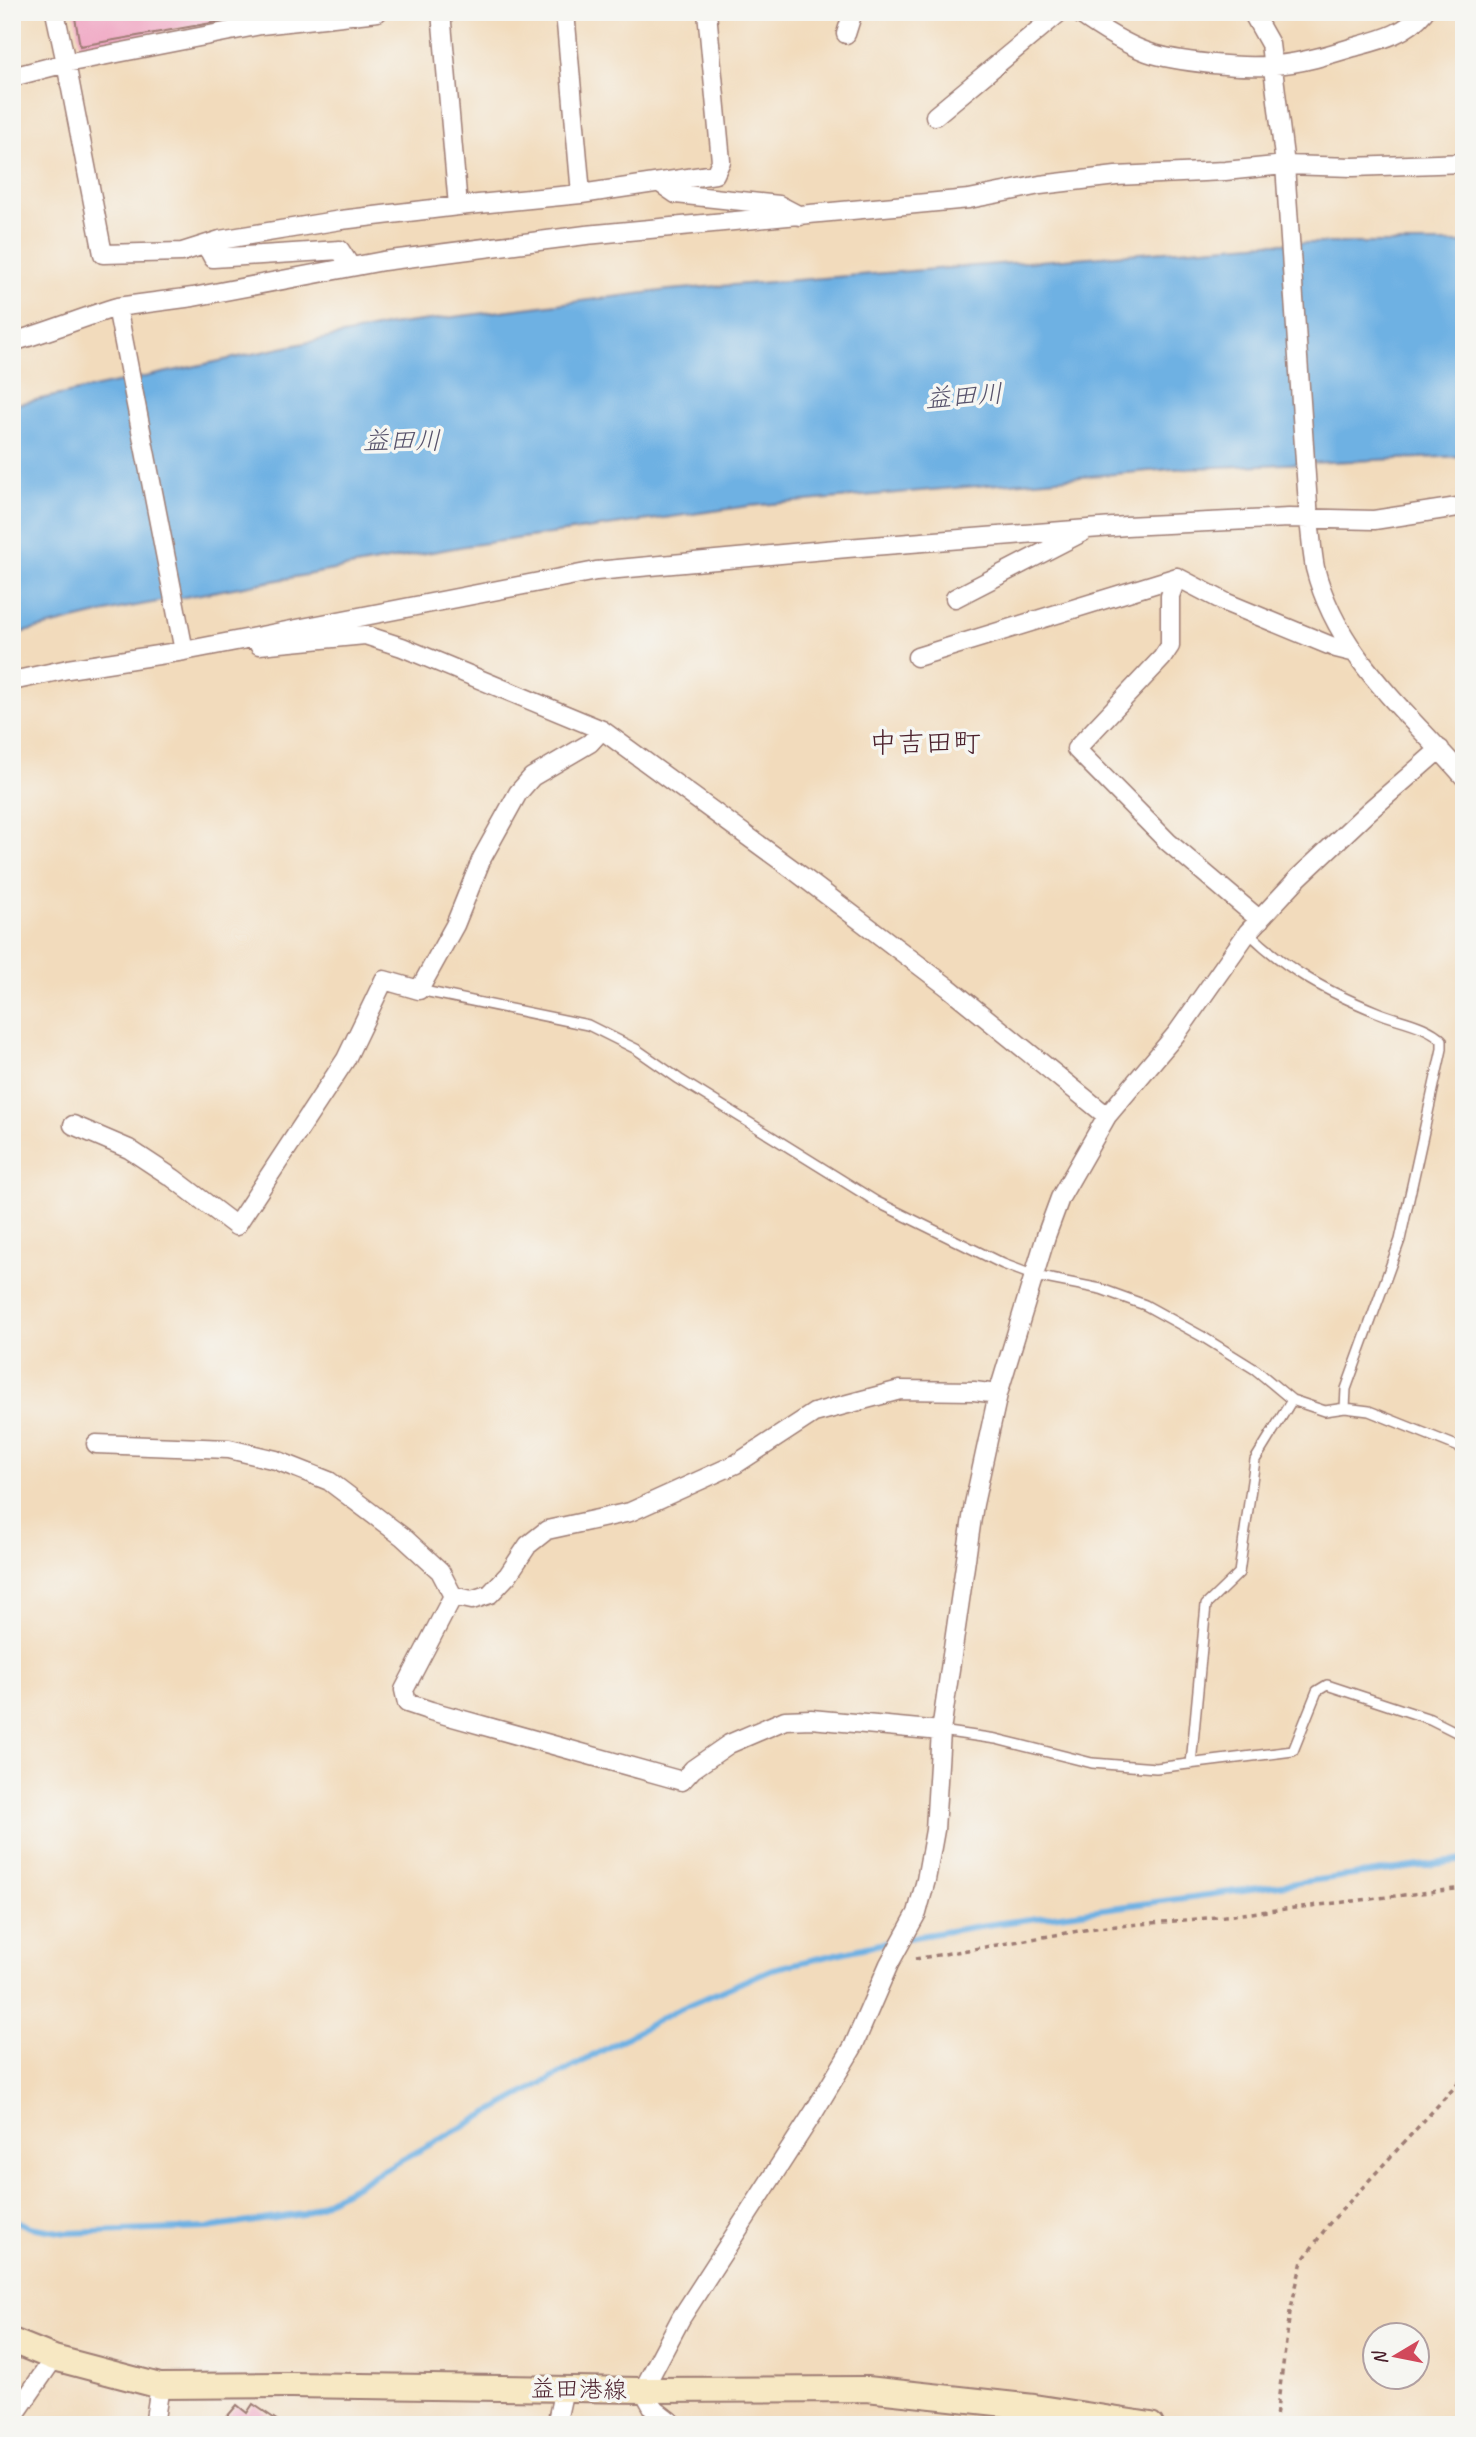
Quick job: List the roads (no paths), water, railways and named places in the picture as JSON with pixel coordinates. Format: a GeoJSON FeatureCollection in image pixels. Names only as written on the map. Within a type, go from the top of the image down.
{"type":"FeatureCollection","features":[{"type":"Feature","properties":{"kind":"main road","name":"益田港線"},"geometry":{"type":"LineString","coordinates":[[12,2341],[54,2358],[160,2386],[867,2389],[1034,2407],[1151,2425]]}},
{"type":"Feature","properties":{"kind":"street"},"geometry":{"type":"LineString","coordinates":[[55,12],[103,254],[182,253],[220,240],[341,220],[581,194],[715,174],[721,161],[707,12]]}},
{"type":"Feature","properties":{"kind":"street"},"geometry":{"type":"LineString","coordinates":[[12,77],[66,63],[261,25],[378,12]]}},
{"type":"Feature","properties":{"kind":"street"},"geometry":{"type":"LineString","coordinates":[[441,12],[458,206]]}},
{"type":"Feature","properties":{"kind":"street"},"geometry":{"type":"LineString","coordinates":[[565,12],[581,194]]}},
{"type":"Feature","properties":{"kind":"street"},"geometry":{"type":"LineString","coordinates":[[846,34],[853,12]]}},
{"type":"Feature","properties":{"kind":"street"},"geometry":{"type":"LineString","coordinates":[[935,116],[1060,12]]}},
{"type":"Feature","properties":{"kind":"street"},"geometry":{"type":"LineString","coordinates":[[1077,12],[1098,27],[1147,52],[1202,62],[1273,66],[1316,58],[1381,40],[1413,25],[1424,12]]}},
{"type":"Feature","properties":{"kind":"street"},"geometry":{"type":"LineString","coordinates":[[1252,12],[1270,44],[1286,173],[1315,568],[1332,612],[1352,652],[1374,680],[1464,777]]}},
{"type":"Feature","properties":{"kind":"street"},"geometry":{"type":"LineString","coordinates":[[12,342],[44,334],[117,307],[193,297],[383,261],[586,235],[969,199],[1040,185],[1116,176],[1286,173],[1353,167],[1464,163]]}},
{"type":"Feature","properties":{"kind":"street"},"geometry":{"type":"LineString","coordinates":[[660,183],[676,194],[779,205],[801,216]]}},
{"type":"Feature","properties":{"kind":"street"},"geometry":{"type":"LineString","coordinates":[[206,245],[213,258],[340,250],[351,267]]}},
{"type":"Feature","properties":{"kind":"street"},"geometry":{"type":"LineString","coordinates":[[117,307],[182,642]]}},
{"type":"Feature","properties":{"kind":"street"},"geometry":{"type":"LineString","coordinates":[[12,681],[182,642],[240,639],[596,572],[846,548],[1090,529],[1289,518],[1309,511],[1374,520],[1464,506]]}},
{"type":"Feature","properties":{"kind":"street"},"geometry":{"type":"LineString","coordinates":[[955,598],[1090,529]]}},
{"type":"Feature","properties":{"kind":"street"},"geometry":{"type":"LineString","coordinates":[[917,657],[1178,577],[1227,603],[1336,648],[1352,652]]}},
{"type":"Feature","properties":{"kind":"street"},"geometry":{"type":"LineString","coordinates":[[1178,577],[1170,596],[1170,646],[1162,659],[1076,748],[1254,926]]}},
{"type":"Feature","properties":{"kind":"street"},"geometry":{"type":"LineString","coordinates":[[240,639],[261,646],[365,635],[402,647],[602,730],[949,988],[1107,1116]]}},
{"type":"Feature","properties":{"kind":"street"},"geometry":{"type":"LineString","coordinates":[[73,1125],[129,1149],[173,1178],[236,1226],[346,1059],[384,980],[419,990],[455,925],[482,858],[518,793],[533,777],[590,743],[602,730]]}},
{"type":"Feature","properties":{"kind":"street"},"geometry":{"type":"LineString","coordinates":[[675,2425],[653,2408],[643,2390],[681,2318],[853,2048],[889,1964],[917,1913],[935,1830],[942,1731],[974,1504],[998,1394],[1060,1198],[1107,1116],[1177,1033],[1254,926],[1299,877],[1440,749]]}},
{"type":"Feature","properties":{"kind":"street"},"geometry":{"type":"LineString","coordinates":[[453,1596],[472,1600],[490,1594],[528,1545],[547,1530],[630,1513],[736,1464],[814,1413],[900,1391],[974,1391],[998,1394]]}},
{"type":"Feature","properties":{"kind":"street"},"geometry":{"type":"LineString","coordinates":[[96,1444],[229,1450],[276,1460],[329,1481],[403,1537],[440,1571],[453,1596]]}},
{"type":"Feature","properties":{"kind":"street"},"geometry":{"type":"LineString","coordinates":[[453,1596],[404,1690],[407,1703],[682,1781],[693,1769],[729,1744],[785,1720],[811,1719],[942,1731]]}},
{"type":"Feature","properties":{"kind":"street"},"geometry":{"type":"LineString","coordinates":[[12,2419],[54,2358]]}},
{"type":"Feature","properties":{"kind":"street"},"geometry":{"type":"LineString","coordinates":[[154,2425],[160,2386]]}},
{"type":"Feature","properties":{"kind":"street"},"geometry":{"type":"LineString","coordinates":[[556,2425],[564,2389]]}},
{"type":"Feature","properties":{"kind":"lane"},"geometry":{"type":"LineString","coordinates":[[1254,926],[1274,957],[1301,976],[1352,1002],[1434,1032],[1442,1040],[1400,1240],[1346,1389],[1345,1408]]}},
{"type":"Feature","properties":{"kind":"lane"},"geometry":{"type":"LineString","coordinates":[[419,990],[588,1026],[636,1049],[679,1079],[877,1202],[1035,1276],[1101,1289],[1145,1306],[1203,1337],[1256,1370],[1292,1400],[1325,1411],[1345,1408],[1368,1411],[1464,1449]]}},
{"type":"Feature","properties":{"kind":"lane"},"geometry":{"type":"LineString","coordinates":[[1191,1764],[1206,1605],[1239,1573],[1255,1460],[1292,1400]]}},
{"type":"Feature","properties":{"kind":"lane"},"geometry":{"type":"LineString","coordinates":[[942,1731],[996,1739],[1092,1763],[1156,1768],[1191,1764],[1293,1751],[1317,1691],[1327,1685],[1430,1720],[1464,1736]]}},
{"type":"Feature","properties":{"kind":"water","name":"益田川"},"geometry":{"type":"Polygon","coordinates":[[[1267,243],[1464,243],[1464,456],[1172,469],[749,506],[465,546],[119,609],[12,635],[12,405],[390,325],[669,290],[1267,243]]]}},
{"type":"Feature","properties":{"kind":"waterway"},"geometry":{"type":"LineString","coordinates":[[908,1938],[1464,1860]]}},
{"type":"Feature","properties":{"kind":"waterway"},"geometry":{"type":"LineString","coordinates":[[12,2219],[30,2227],[66,2233],[208,2228],[303,2214],[673,2012],[772,1969],[897,1940]]}},
{"type":"Feature","properties":{"kind":"district","name":"中吉田町"},"geometry":{"type":"Point","coordinates":[925,742]}}]}
